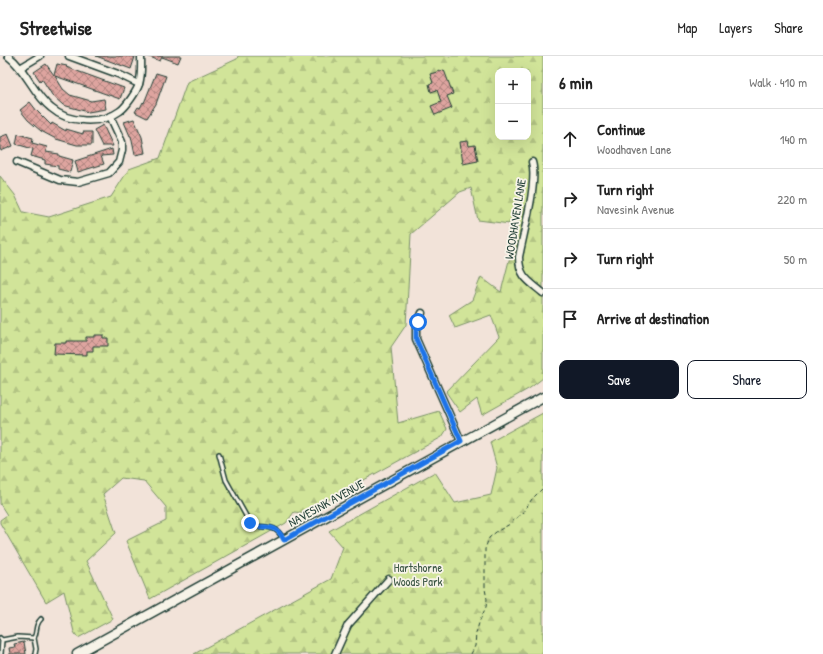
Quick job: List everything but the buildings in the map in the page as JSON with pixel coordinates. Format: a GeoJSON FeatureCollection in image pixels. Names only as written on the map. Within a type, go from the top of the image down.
{"type":"FeatureCollection","features":[{"type":"Feature","properties":{"kind":"main road","name":"NAVESINK AVENUE"},"geometry":{"type":"LineString","coordinates":[[78,654],[543,397]]}},
{"type":"Feature","properties":{"kind":"street"},"geometry":{"type":"LineString","coordinates":[[8,56],[20,68],[50,108],[59,114],[74,119],[88,121],[102,119],[120,111],[133,96],[139,84],[141,56]]}},
{"type":"Feature","properties":{"kind":"street"},"geometry":{"type":"LineString","coordinates":[[20,68],[40,56]]}},
{"type":"Feature","properties":{"kind":"street"},"geometry":{"type":"LineString","coordinates":[[69,56],[118,74],[139,84]]}},
{"type":"Feature","properties":{"kind":"street"},"geometry":{"type":"LineString","coordinates":[[17,162],[60,180],[78,182],[109,173],[119,162],[122,150],[122,142],[110,116]]}},
{"type":"Feature","properties":{"kind":"street","name":"WOODHAVEN LANE"},"geometry":{"type":"LineString","coordinates":[[532,162],[532,193],[519,257],[519,269],[526,279],[543,293]]}},
{"type":"Feature","properties":{"kind":"street"},"geometry":{"type":"LineString","coordinates":[[422,313],[416,328],[416,339],[461,441]]}},
{"type":"Feature","properties":{"kind":"street"},"geometry":{"type":"LineString","coordinates":[[335,654],[348,625],[389,579]]}},
{"type":"Feature","properties":{"kind":"lane"},"geometry":{"type":"LineString","coordinates":[[219,454],[226,480],[250,523],[253,526],[262,525],[273,528],[279,531],[284,540]]}},
{"type":"Feature","properties":{"kind":"lane"},"geometry":{"type":"LineString","coordinates":[[35,654],[36,649],[34,638],[37,623],[41,619]]}},
{"type":"Feature","properties":{"kind":"lane"},"geometry":{"type":"LineString","coordinates":[[1,654],[1,639],[18,637],[34,638]]}},
{"type":"Feature","properties":{"kind":"path"},"geometry":{"type":"LineString","coordinates":[[471,654],[475,646],[476,633],[480,620],[486,607],[485,549],[489,538],[510,524],[523,512],[532,499],[543,488]]}},
{"type":"Feature","properties":{"kind":"green space"},"geometry":{"type":"Polygon","coordinates":[[[238,56],[543,56],[543,378],[530,388],[482,415],[477,399],[460,412],[446,392],[499,337],[491,315],[455,328],[449,315],[472,300],[481,277],[501,292],[518,225],[478,220],[471,188],[460,192],[411,234],[406,325],[391,347],[398,423],[439,411],[447,429],[442,437],[304,513],[294,512],[286,523],[150,599],[126,541],[166,521],[166,507],[144,481],[121,478],[103,494],[116,533],[86,561],[113,619],[78,638],[74,632],[64,591],[46,602],[0,523],[0,520],[7,515],[0,504],[0,176],[15,195],[23,212],[49,217],[111,197],[129,169],[160,158],[187,82],[237,59],[238,56]]]}},
{"type":"Feature","properties":{"kind":"green space","name":"Hartshorne Woods Park"},"geometry":{"type":"Polygon","coordinates":[[[543,413],[543,654],[194,654],[331,579],[343,547],[329,531],[435,472],[455,503],[491,495],[497,468],[490,442],[543,413]]]}},
{"type":"Feature","properties":{"kind":"route"},"geometry":{"type":"LineString","coordinates":[[250,523],[253,526],[262,525],[279,531],[284,540],[326,518],[461,441],[416,339],[416,328],[418,322]]}}]}
